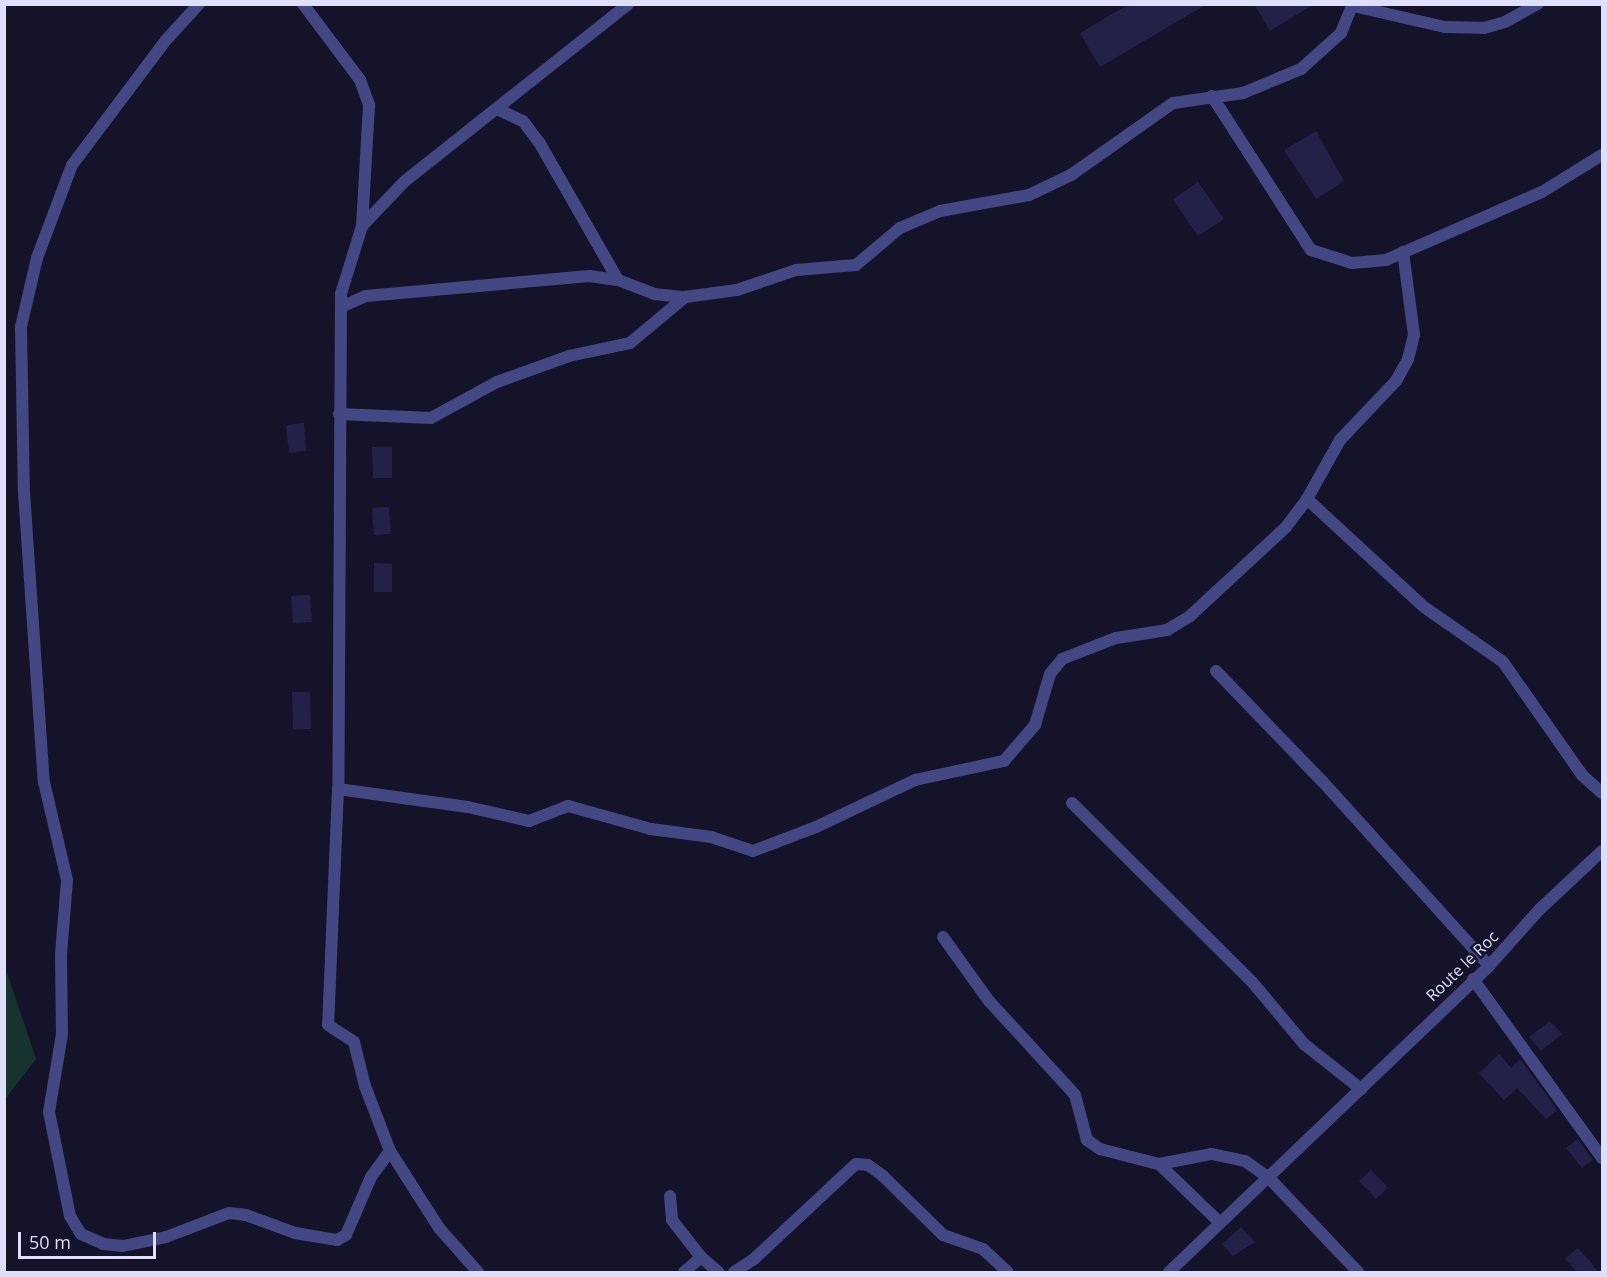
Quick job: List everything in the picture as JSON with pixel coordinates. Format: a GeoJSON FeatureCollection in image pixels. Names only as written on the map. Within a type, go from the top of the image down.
{"type":"FeatureCollection","features":[{"type":"Feature","properties":{"kind":"street"},"geometry":{"type":"LineString","coordinates":[[199,4],[166,40],[72,165],[37,258],[21,327],[24,492],[44,782],[66,880],[62,1034],[49,1112],[70,1216],[81,1234],[104,1244],[123,1246],[166,1237],[229,1213],[246,1215],[295,1233],[337,1240],[346,1235],[371,1177],[390,1151]]}},
{"type":"Feature","properties":{"kind":"street"},"geometry":{"type":"LineString","coordinates":[[303,4],[367,93],[362,226],[349,261],[341,307],[338,789],[328,1025],[354,1042],[359,1054],[365,1086],[390,1151],[439,1228],[478,1272]]}},
{"type":"Feature","properties":{"kind":"street"},"geometry":{"type":"LineString","coordinates":[[362,226],[405,181],[499,110],[628,4]]}},
{"type":"Feature","properties":{"kind":"street"},"geometry":{"type":"LineString","coordinates":[[341,307],[366,296],[444,292],[484,285],[589,276],[618,280],[654,294],[685,297],[737,290],[796,270],[856,265],[900,228],[940,211],[1029,195],[1071,175],[1173,103],[1243,93],[1301,69],[1341,33],[1353,5],[1445,27],[1484,28],[1504,22],[1538,4]]}},
{"type":"Feature","properties":{"kind":"street"},"geometry":{"type":"LineString","coordinates":[[1212,96],[1311,250],[1352,263],[1386,260],[1542,192],[1602,155]]}},
{"type":"Feature","properties":{"kind":"street"},"geometry":{"type":"LineString","coordinates":[[499,110],[523,121],[539,142],[618,280]]}},
{"type":"Feature","properties":{"kind":"street"},"geometry":{"type":"LineString","coordinates":[[338,789],[468,807],[529,821],[568,806],[651,829],[711,837],[753,850],[915,780],[1004,761],[1035,725],[1050,674],[1062,660],[1116,638],[1167,630],[1190,616],[1286,527],[1307,499],[1340,440],[1395,381],[1408,359],[1414,335],[1403,252]]}},
{"type":"Feature","properties":{"kind":"street"},"geometry":{"type":"LineString","coordinates":[[339,414],[431,418],[497,382],[569,356],[630,343],[685,297]]}},
{"type":"Feature","properties":{"kind":"street"},"geometry":{"type":"LineString","coordinates":[[1307,499],[1424,607],[1503,662],[1582,775],[1602,793]]}},
{"type":"Feature","properties":{"kind":"street"},"geometry":{"type":"LineString","coordinates":[[1216,671],[1323,782],[1490,966]]}},
{"type":"Feature","properties":{"kind":"street"},"geometry":{"type":"LineString","coordinates":[[1072,803],[1246,975],[1304,1044],[1361,1089]]}},
{"type":"Feature","properties":{"kind":"street","name":"Route le Roc"},"geometry":{"type":"LineString","coordinates":[[1169,1272],[1473,979],[1490,966],[1540,909],[1602,851]]}},
{"type":"Feature","properties":{"kind":"street"},"geometry":{"type":"LineString","coordinates":[[943,937],[989,1001],[1074,1095],[1087,1140],[1100,1149],[1159,1164],[1212,1154],[1245,1161],[1268,1177],[1358,1272]]}},
{"type":"Feature","properties":{"kind":"street"},"geometry":{"type":"LineString","coordinates":[[1473,979],[1602,1158]]}},
{"type":"Feature","properties":{"kind":"street"},"geometry":{"type":"LineString","coordinates":[[734,1272],[754,1259],[856,1164],[868,1165],[883,1176],[942,1235],[982,1249],[1008,1272]]}},
{"type":"Feature","properties":{"kind":"street"},"geometry":{"type":"LineString","coordinates":[[1159,1164],[1220,1223]]}},
{"type":"Feature","properties":{"kind":"street"},"geometry":{"type":"LineString","coordinates":[[670,1196],[672,1220],[701,1257],[718,1272]]}},
{"type":"Feature","properties":{"kind":"street"},"geometry":{"type":"LineString","coordinates":[[684,1272],[701,1257]]}},
{"type":"Feature","properties":{"kind":"green space"},"geometry":{"type":"Polygon","coordinates":[[[4,964],[36,1059],[5,1099],[4,1099],[4,964]]]}},
{"type":"Feature","properties":{"kind":"building"},"geometry":{"type":"Polygon","coordinates":[[[1129,4],[1207,4],[1100,67],[1080,33],[1129,4]]]}},
{"type":"Feature","properties":{"kind":"building"},"geometry":{"type":"Polygon","coordinates":[[[1254,4],[1314,4],[1270,31],[1254,4]]]}},
{"type":"Feature","properties":{"kind":"building"},"geometry":{"type":"Polygon","coordinates":[[[1316,131],[1344,181],[1316,199],[1284,150],[1316,131]]]}},
{"type":"Feature","properties":{"kind":"building"},"geometry":{"type":"Polygon","coordinates":[[[1198,182],[1224,219],[1198,236],[1173,199],[1198,182]]]}},
{"type":"Feature","properties":{"kind":"building"},"geometry":{"type":"Polygon","coordinates":[[[304,423],[306,451],[289,453],[286,425],[304,423]]]}},
{"type":"Feature","properties":{"kind":"building"},"geometry":{"type":"Polygon","coordinates":[[[372,447],[392,447],[392,478],[373,478],[372,447]]]}},
{"type":"Feature","properties":{"kind":"building"},"geometry":{"type":"Polygon","coordinates":[[[389,507],[391,534],[374,535],[372,508],[389,507]]]}},
{"type":"Feature","properties":{"kind":"building"},"geometry":{"type":"Polygon","coordinates":[[[374,563],[392,564],[392,592],[374,592],[374,563]]]}},
{"type":"Feature","properties":{"kind":"building"},"geometry":{"type":"Polygon","coordinates":[[[310,595],[312,622],[293,623],[291,596],[310,595]]]}},
{"type":"Feature","properties":{"kind":"building"},"geometry":{"type":"Polygon","coordinates":[[[292,692],[310,692],[311,729],[293,729],[292,692]]]}},
{"type":"Feature","properties":{"kind":"building"},"geometry":{"type":"Polygon","coordinates":[[[1550,1021],[1562,1034],[1541,1051],[1529,1037],[1550,1021]]]}},
{"type":"Feature","properties":{"kind":"building"},"geometry":{"type":"Polygon","coordinates":[[[1499,1054],[1511,1068],[1520,1059],[1557,1110],[1546,1119],[1517,1088],[1504,1100],[1479,1073],[1499,1054]]]}},
{"type":"Feature","properties":{"kind":"building"},"geometry":{"type":"Polygon","coordinates":[[[1578,1139],[1593,1160],[1582,1168],[1566,1148],[1578,1139]]]}},
{"type":"Feature","properties":{"kind":"building"},"geometry":{"type":"Polygon","coordinates":[[[1371,1170],[1388,1188],[1376,1199],[1359,1181],[1371,1170]]]}},
{"type":"Feature","properties":{"kind":"building"},"geometry":{"type":"Polygon","coordinates":[[[1241,1227],[1255,1242],[1233,1256],[1222,1244],[1241,1227]]]}},
{"type":"Feature","properties":{"kind":"building"},"geometry":{"type":"Polygon","coordinates":[[[1578,1248],[1598,1272],[1577,1272],[1565,1259],[1578,1248]]]}}]}
